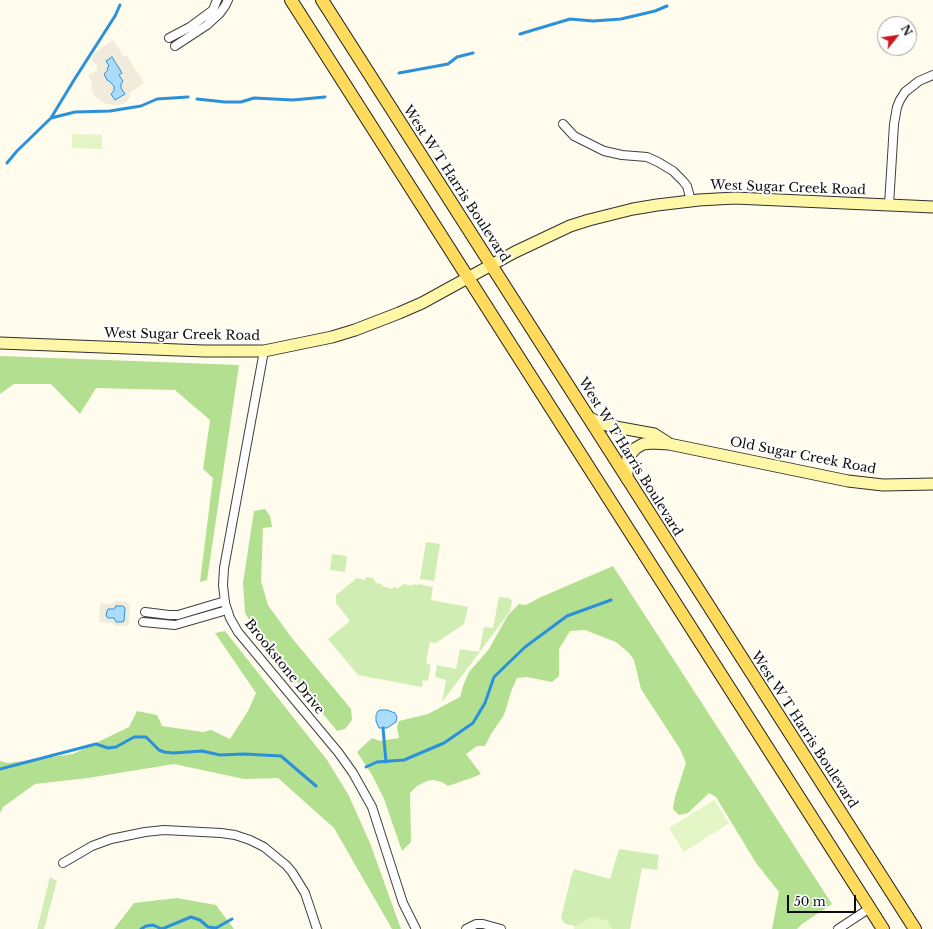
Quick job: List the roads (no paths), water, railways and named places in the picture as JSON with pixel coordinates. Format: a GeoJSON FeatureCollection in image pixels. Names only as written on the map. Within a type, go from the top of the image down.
{"type":"FeatureCollection","features":[{"type":"Feature","properties":{"kind":"main road"},"geometry":{"type":"LineString","coordinates":[[291,0],[883,929]]}},
{"type":"Feature","properties":{"kind":"main road","name":"West W T Harris Boulevard"},"geometry":{"type":"LineString","coordinates":[[322,0],[915,929]]}},
{"type":"Feature","properties":{"kind":"main road","name":"West Sugar Creek Road"},"geometry":{"type":"LineString","coordinates":[[0,343],[204,351],[264,351],[332,337],[355,330],[405,310],[570,226],[633,209],[691,201],[735,198],[933,207]]}},
{"type":"Feature","properties":{"kind":"main road","name":"Old Sugar Creek Road"},"geometry":{"type":"LineString","coordinates":[[588,417],[610,426],[654,434],[669,444]]}},
{"type":"Feature","properties":{"kind":"main road","name":"Old Sugar Creek Road"},"geometry":{"type":"LineString","coordinates":[[627,479],[627,460],[636,448],[643,444],[669,444],[848,481],[883,485],[933,484]]}},
{"type":"Feature","properties":{"kind":"street"},"geometry":{"type":"LineString","coordinates":[[169,38],[190,27],[213,10],[217,0]]}},
{"type":"Feature","properties":{"kind":"street"},"geometry":{"type":"LineString","coordinates":[[174,46],[207,25],[220,13],[228,0]]}},
{"type":"Feature","properties":{"kind":"street"},"geometry":{"type":"LineString","coordinates":[[890,205],[894,124],[897,107],[905,92],[920,81],[933,76]]}},
{"type":"Feature","properties":{"kind":"street"},"geometry":{"type":"LineString","coordinates":[[563,124],[574,136],[604,151],[622,155],[647,157],[673,171],[687,186],[691,201]]}},
{"type":"Feature","properties":{"kind":"street","name":"Brookstone Drive"},"geometry":{"type":"LineString","coordinates":[[264,351],[224,568],[223,585],[227,610],[238,632],[247,644],[338,752],[353,773],[372,807],[403,903],[416,929]]}},
{"type":"Feature","properties":{"kind":"street"},"geometry":{"type":"LineString","coordinates":[[145,612],[178,615],[225,601]]}},
{"type":"Feature","properties":{"kind":"street"},"geometry":{"type":"LineString","coordinates":[[143,622],[175,625],[227,610]]}},
{"type":"Feature","properties":{"kind":"street"},"geometry":{"type":"LineString","coordinates":[[63,863],[92,846],[110,839],[145,832],[164,830],[235,835],[264,847],[286,865],[305,893],[317,929]]}},
{"type":"Feature","properties":{"kind":"street"},"geometry":{"type":"LineString","coordinates":[[838,929],[870,908]]}},
{"type":"Feature","properties":{"kind":"street"},"geometry":{"type":"LineString","coordinates":[[466,929],[476,924],[484,924],[494,928]]}},
{"type":"Feature","properties":{"kind":"water"},"geometry":{"type":"Polygon","coordinates":[[[112,57],[122,73],[119,75],[123,81],[121,88],[125,94],[115,100],[111,94],[114,91],[114,86],[107,80],[104,74],[108,70],[107,68],[109,66],[106,61],[112,57]]]}},
{"type":"Feature","properties":{"kind":"water"},"geometry":{"type":"Polygon","coordinates":[[[116,606],[123,606],[125,608],[124,621],[122,622],[116,622],[114,618],[108,618],[106,616],[108,609],[114,609],[116,606]]]}},
{"type":"Feature","properties":{"kind":"water"},"geometry":{"type":"Polygon","coordinates":[[[387,710],[395,713],[397,717],[396,722],[387,728],[379,728],[376,721],[376,715],[378,711],[387,710]]]}},
{"type":"Feature","properties":{"kind":"waterway"},"geometry":{"type":"LineString","coordinates":[[7,163],[17,151],[51,118],[115,16],[120,5]]}},
{"type":"Feature","properties":{"kind":"waterway"},"geometry":{"type":"LineString","coordinates":[[520,34],[570,19],[593,21],[621,19],[655,11],[667,6]]}},
{"type":"Feature","properties":{"kind":"waterway"},"geometry":{"type":"LineString","coordinates":[[399,73],[448,64],[457,57],[473,53]]}},
{"type":"Feature","properties":{"kind":"waterway"},"geometry":{"type":"LineString","coordinates":[[51,118],[75,112],[110,111],[141,106],[157,99],[188,97]]}},
{"type":"Feature","properties":{"kind":"waterway"},"geometry":{"type":"LineString","coordinates":[[197,99],[241,102],[254,98],[293,100],[325,97]]}},
{"type":"Feature","properties":{"kind":"waterway"},"geometry":{"type":"LineString","coordinates":[[366,767],[377,762],[404,760],[444,743],[473,723],[485,703],[494,677],[525,647],[567,616],[611,600]]}},
{"type":"Feature","properties":{"kind":"waterway"},"geometry":{"type":"LineString","coordinates":[[383,728],[386,762]]}},
{"type":"Feature","properties":{"kind":"waterway"},"geometry":{"type":"LineString","coordinates":[[0,769],[96,744],[108,748],[116,747],[134,737],[146,737],[159,750],[164,752],[173,753],[202,751],[220,755],[244,754],[281,756],[316,786]]}},
{"type":"Feature","properties":{"kind":"waterway"},"geometry":{"type":"LineString","coordinates":[[141,929],[146,926],[153,925],[162,929],[191,917],[200,920],[208,927],[216,928],[232,919]]}}]}
